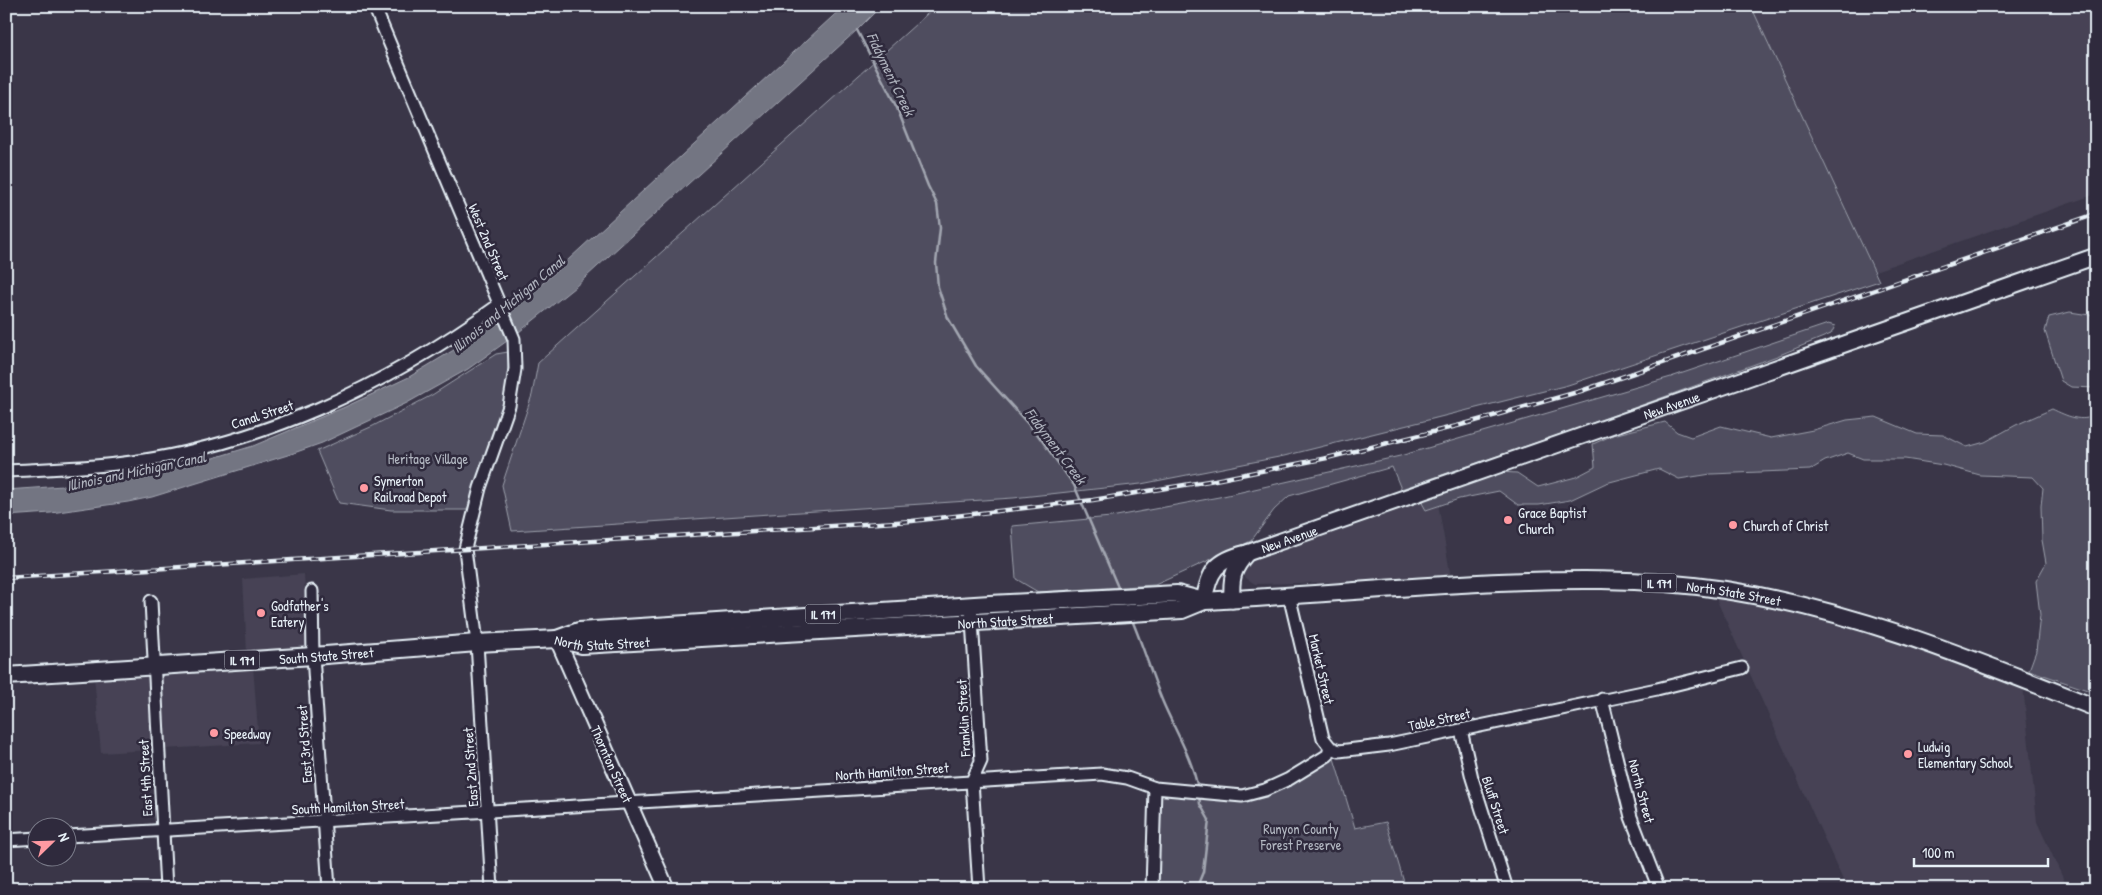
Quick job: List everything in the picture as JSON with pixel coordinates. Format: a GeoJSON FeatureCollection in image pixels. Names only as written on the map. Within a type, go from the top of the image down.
{"type":"FeatureCollection","features":[{"type":"Feature","properties":{"kind":"main road","name":"New Avenue"},"geometry":{"type":"LineString","coordinates":[[1204,601],[1207,580],[1216,566],[1230,557],[1247,553],[2096,256]]}},
{"type":"Feature","properties":{"kind":"main road","name":"New Avenue"},"geometry":{"type":"LineString","coordinates":[[1232,600],[1231,580],[1236,565],[1247,553]]}},
{"type":"Feature","properties":{"kind":"main road","name":"North State Street"},"geometry":{"type":"LineString","coordinates":[[557,639],[579,631],[1156,594],[1177,594],[1204,601],[1451,584],[1575,579],[1645,582],[1724,590],[1789,602],[1879,626],[2096,708]]}},
{"type":"Feature","properties":{"kind":"main road","name":"North State Street"},"geometry":{"type":"LineString","coordinates":[[557,639],[582,645],[1096,616],[1182,610],[1204,601]]}},
{"type":"Feature","properties":{"kind":"main road","name":"South State Street"},"geometry":{"type":"LineString","coordinates":[[6,676],[557,639]]}},
{"type":"Feature","properties":{"kind":"street","name":"West 2nd Street"},"geometry":{"type":"LineString","coordinates":[[374,6],[514,340],[514,369],[509,406],[480,488],[465,550],[477,643]]}},
{"type":"Feature","properties":{"kind":"street","name":"Canal Street"},"geometry":{"type":"LineString","coordinates":[[6,471],[116,464],[166,456],[262,430],[311,413],[361,389],[445,342],[500,304]]}},
{"type":"Feature","properties":{"kind":"street","name":"East 3rd Street"},"geometry":{"type":"LineString","coordinates":[[312,592],[313,656],[329,889]]}},
{"type":"Feature","properties":{"kind":"street","name":"Market Street"},"geometry":{"type":"LineString","coordinates":[[1289,595],[1323,738],[1330,747]]}},
{"type":"Feature","properties":{"kind":"street","name":"East 4th Street"},"geometry":{"type":"LineString","coordinates":[[150,601],[166,889]]}},
{"type":"Feature","properties":{"kind":"street","name":"Franklin Street"},"geometry":{"type":"LineString","coordinates":[[971,605],[981,761],[972,781],[979,889]]}},
{"type":"Feature","properties":{"kind":"street","name":"Thornton Street"},"geometry":{"type":"LineString","coordinates":[[557,639],[667,889]]}},
{"type":"Feature","properties":{"kind":"street","name":"East 2nd Street"},"geometry":{"type":"LineString","coordinates":[[477,643],[492,889]]}},
{"type":"Feature","properties":{"kind":"street","name":"Table Street"},"geometry":{"type":"LineString","coordinates":[[1330,747],[1339,751],[1389,745],[1657,689],[1742,668]]}},
{"type":"Feature","properties":{"kind":"street","name":"North Street"},"geometry":{"type":"LineString","coordinates":[[1602,699],[1631,816],[1659,889]]}},
{"type":"Feature","properties":{"kind":"street","name":"Bluff Street"},"geometry":{"type":"LineString","coordinates":[[1461,730],[1472,778],[1507,889]]}},
{"type":"Feature","properties":{"kind":"street"},"geometry":{"type":"LineString","coordinates":[[1152,889],[1155,788],[1242,796],[1265,790],[1319,762],[1328,755],[1330,747]]}},
{"type":"Feature","properties":{"kind":"street","name":"North Hamilton Street"},"geometry":{"type":"LineString","coordinates":[[630,802],[1102,774],[1127,778],[1155,788]]}},
{"type":"Feature","properties":{"kind":"street","name":"South Hamilton Street"},"geometry":{"type":"LineString","coordinates":[[78,835],[488,813],[630,802]]}},
{"type":"Feature","properties":{"kind":"street"},"geometry":{"type":"LineString","coordinates":[[6,840],[28,839]]}},
{"type":"Feature","properties":{"kind":"shaded area"},"geometry":{"type":"Polygon","coordinates":[[[1751,6],[2096,6],[2096,194],[1875,271],[1751,6]]]}},
{"type":"Feature","properties":{"kind":"shaded area"},"geometry":{"type":"Polygon","coordinates":[[[1436,492],[1451,578],[1255,584],[1246,578],[1243,572],[1244,564],[1252,556],[1436,492]]]}},
{"type":"Feature","properties":{"kind":"shaded area"},"geometry":{"type":"Polygon","coordinates":[[[304,574],[308,648],[247,653],[243,579],[304,574]]]}},
{"type":"Feature","properties":{"kind":"shaded area","name":"Ludwig Elementary School"},"geometry":{"type":"Polygon","coordinates":[[[1714,594],[1783,606],[1878,632],[2023,686],[2037,822],[2068,889],[1847,889],[1714,594]]]}},
{"type":"Feature","properties":{"kind":"shaded area"},"geometry":{"type":"Polygon","coordinates":[[[253,666],[259,743],[101,753],[94,676],[253,666]]]}},
{"type":"Feature","properties":{"kind":"green space"},"geometry":{"type":"Polygon","coordinates":[[[936,6],[1751,6],[1879,281],[1568,385],[1284,456],[1141,484],[1013,498],[512,531],[502,485],[532,395],[538,363],[936,6]]]}},
{"type":"Feature","properties":{"kind":"green space"},"geometry":{"type":"Polygon","coordinates":[[[2070,312],[2096,316],[2096,388],[2071,387],[2061,381],[2045,331],[2049,317],[2070,312]]]}},
{"type":"Feature","properties":{"kind":"green space"},"geometry":{"type":"Polygon","coordinates":[[[1828,324],[1835,326],[1831,334],[1777,356],[1573,430],[1401,489],[1392,467],[1289,496],[1274,510],[1251,541],[1155,585],[1038,592],[1016,579],[1012,526],[1111,517],[1219,497],[1400,456],[1671,377],[1828,324]]]}},
{"type":"Feature","properties":{"kind":"green space","name":"Heritage Village"},"geometry":{"type":"Polygon","coordinates":[[[508,352],[505,393],[494,432],[467,510],[391,510],[339,503],[317,451],[373,426],[432,395],[496,354],[508,352]]]}},
{"type":"Feature","properties":{"kind":"green space"},"geometry":{"type":"Polygon","coordinates":[[[2052,409],[2079,418],[2096,415],[2096,693],[2029,670],[2036,651],[2040,615],[2036,581],[2046,563],[2042,540],[2041,506],[2043,488],[2033,477],[1980,475],[1943,465],[1905,459],[1863,459],[1848,453],[1825,461],[1810,470],[1711,474],[1679,479],[1659,469],[1606,483],[1570,500],[1539,505],[1518,505],[1499,491],[1459,499],[1426,510],[1422,503],[1427,498],[1499,472],[1517,473],[1538,487],[1576,477],[1595,467],[1593,444],[1613,435],[1665,422],[1677,432],[1691,437],[1721,426],[1771,438],[1813,430],[1847,420],[1876,417],[1917,434],[1943,435],[1967,447],[1985,442],[2016,425],[2052,409]]]}},
{"type":"Feature","properties":{"kind":"green space","name":"Runyon County Forest Preserve"},"geometry":{"type":"Polygon","coordinates":[[[1333,755],[1355,828],[1386,822],[1406,889],[1155,889],[1158,793],[1260,796],[1333,755]]]}},
{"type":"Feature","properties":{"kind":"water","name":"Illinois and Michigan Canal"},"geometry":{"type":"Polygon","coordinates":[[[844,6],[881,6],[575,287],[514,336],[468,369],[407,403],[322,443],[291,454],[152,497],[51,513],[6,516],[6,490],[105,483],[128,479],[203,461],[253,446],[345,407],[409,377],[467,342],[531,294],[844,6]]]}},
{"type":"Feature","properties":{"kind":"waterway","name":"Fiddyment Creek"},"geometry":{"type":"LineString","coordinates":[[857,30],[897,108],[937,204],[940,228],[936,263],[938,287],[948,318],[976,366],[1038,435],[1074,485],[1120,592]]}},
{"type":"Feature","properties":{"kind":"waterway","name":"Fiddyment Creek"},"geometry":{"type":"LineString","coordinates":[[1132,620],[1162,700],[1192,766],[1198,789]]}},
{"type":"Feature","properties":{"kind":"waterway","name":"Fiddyment Creek"},"geometry":{"type":"LineString","coordinates":[[1196,889],[1203,872],[1209,820],[1200,804],[1199,795]]}},
{"type":"Feature","properties":{"kind":"railway"},"geometry":{"type":"LineString","coordinates":[[6,578],[912,521],[1093,500],[1215,480],[1327,458],[1461,425],[1581,391],[2096,214]]}},
{"type":"Feature","properties":{"kind":"place","name":"Symerton Railroad Depot"},"geometry":{"type":"Point","coordinates":[364,488]}},
{"type":"Feature","properties":{"kind":"place","name":"Grace Baptist Church"},"geometry":{"type":"Point","coordinates":[1508,520]}},
{"type":"Feature","properties":{"kind":"place","name":"Church of Christ"},"geometry":{"type":"Point","coordinates":[1733,525]}},
{"type":"Feature","properties":{"kind":"place","name":"Godfather's Eatery"},"geometry":{"type":"Point","coordinates":[261,613]}},
{"type":"Feature","properties":{"kind":"place","name":"Speedway"},"geometry":{"type":"Point","coordinates":[214,733]}},
{"type":"Feature","properties":{"kind":"place","name":"Ludwig Elementary School"},"geometry":{"type":"Point","coordinates":[1908,754]}}]}
